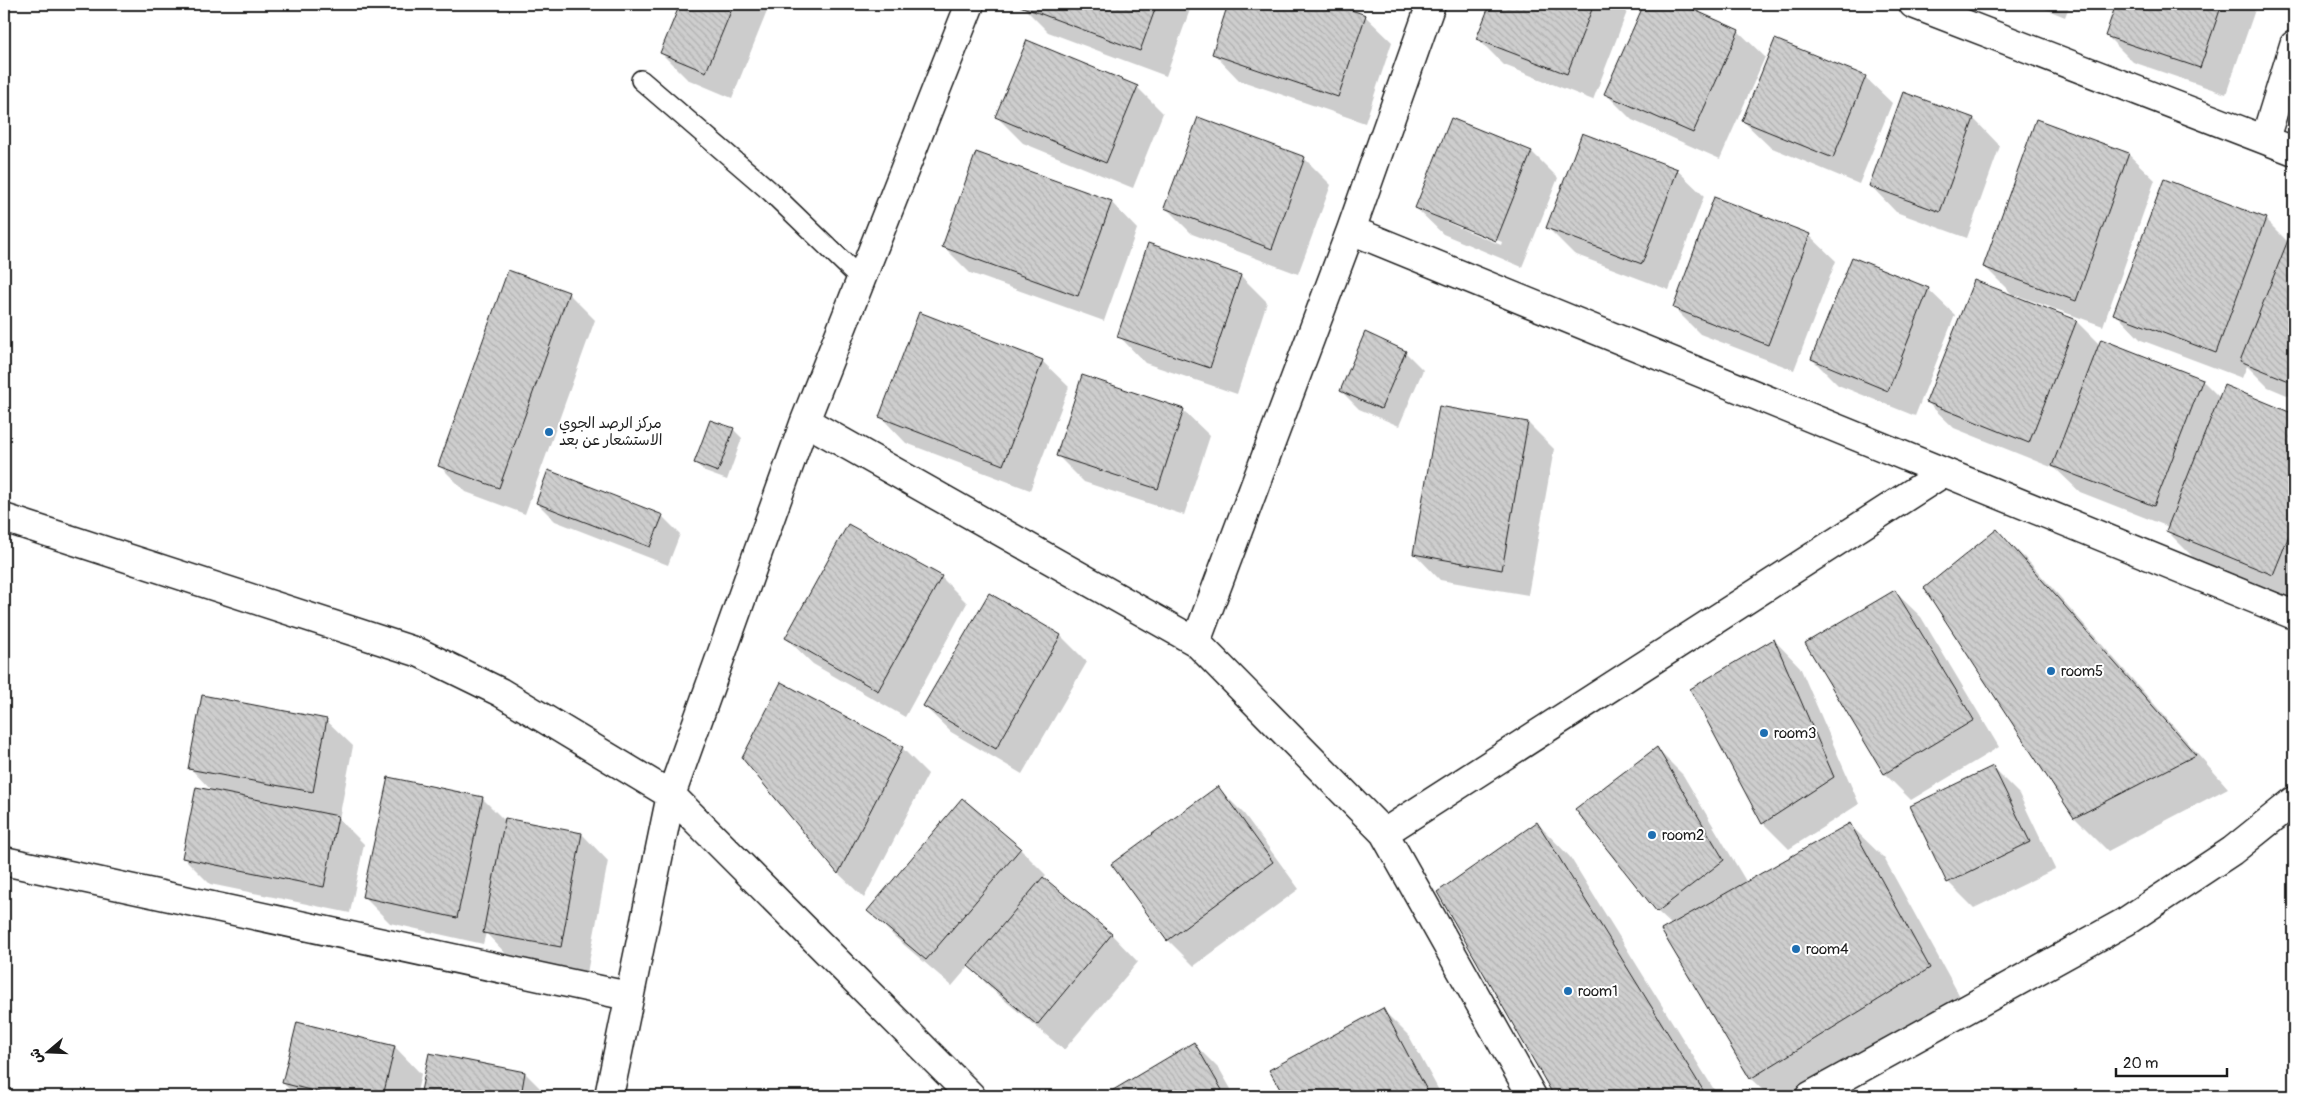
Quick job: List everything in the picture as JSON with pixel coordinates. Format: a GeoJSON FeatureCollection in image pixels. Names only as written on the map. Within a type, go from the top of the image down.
{"type":"FeatureCollection","features":[{"type":"Feature","properties":{"kind":"street"},"geometry":{"type":"LineString","coordinates":[[609,1096],[628,996],[671,795],[805,421],[970,4]]}},
{"type":"Feature","properties":{"kind":"street"},"geometry":{"type":"LineString","coordinates":[[1196,642],[1352,230],[1431,4]]}},
{"type":"Feature","properties":{"kind":"street"},"geometry":{"type":"LineString","coordinates":[[1913,4],[2294,151]]}},
{"type":"Feature","properties":{"kind":"street"},"geometry":{"type":"LineString","coordinates":[[2265,139],[2294,45]]}},
{"type":"Feature","properties":{"kind":"street"},"geometry":{"type":"LineString","coordinates":[[1352,230],[2294,615]]}},
{"type":"Feature","properties":{"kind":"street"},"geometry":{"type":"LineString","coordinates":[[805,421],[1196,642],[1384,833],[1532,1096]]}},
{"type":"Feature","properties":{"kind":"street"},"geometry":{"type":"LineString","coordinates":[[1384,833],[1943,473]]}},
{"type":"Feature","properties":{"kind":"street"},"geometry":{"type":"LineString","coordinates":[[4,518],[420,654],[500,692],[671,795],[971,1096]]}},
{"type":"Feature","properties":{"kind":"street"},"geometry":{"type":"LineString","coordinates":[[1810,1096],[2125,922],[2232,851],[2294,801]]}},
{"type":"Feature","properties":{"kind":"street"},"geometry":{"type":"LineString","coordinates":[[4,861],[628,996]]}},
{"type":"Feature","properties":{"kind":"lane"},"geometry":{"type":"LineString","coordinates":[[641,80],[771,192],[861,279]]}},
{"type":"Feature","properties":{"kind":"building"},"geometry":{"type":"Polygon","coordinates":[[[680,4],[734,4],[706,72],[660,53],[680,4]]]}},
{"type":"Feature","properties":{"kind":"building"},"geometry":{"type":"Polygon","coordinates":[[[1021,4],[1157,4],[1140,51],[1020,6],[1021,4]]]}},
{"type":"Feature","properties":{"kind":"building"},"geometry":{"type":"Polygon","coordinates":[[[1228,4],[1334,4],[1366,15],[1338,97],[1212,54],[1228,4]]]}},
{"type":"Feature","properties":{"kind":"building"},"geometry":{"type":"Polygon","coordinates":[[[1490,4],[1594,4],[1567,74],[1476,39],[1490,4]]]}},
{"type":"Feature","properties":{"kind":"building"},"geometry":{"type":"Polygon","coordinates":[[[1644,4],[1681,4],[1739,30],[1693,133],[1604,94],[1644,4]]]}},
{"type":"Feature","properties":{"kind":"building"},"geometry":{"type":"Polygon","coordinates":[[[2116,4],[2222,4],[2200,68],[2105,36],[2116,4]]]}},
{"type":"Feature","properties":{"kind":"building"},"geometry":{"type":"Polygon","coordinates":[[[1775,39],[1866,76],[1833,158],[1742,121],[1775,39]]]}},
{"type":"Feature","properties":{"kind":"building"},"geometry":{"type":"Polygon","coordinates":[[[1027,40],[1138,86],[1106,163],[995,117],[1027,40]]]}},
{"type":"Feature","properties":{"kind":"building"},"geometry":{"type":"Polygon","coordinates":[[[1903,92],[1974,118],[1940,212],[1869,186],[1903,92]]]}},
{"type":"Feature","properties":{"kind":"building"},"geometry":{"type":"Polygon","coordinates":[[[1198,117],[1305,157],[1272,249],[1164,208],[1198,117]]]}},
{"type":"Feature","properties":{"kind":"building"},"geometry":{"type":"Polygon","coordinates":[[[1451,118],[1532,151],[1496,241],[1415,208],[1451,118]]]}},
{"type":"Feature","properties":{"kind":"building"},"geometry":{"type":"Polygon","coordinates":[[[2036,119],[2129,153],[2076,301],[1983,267],[2036,119]]]}},
{"type":"Feature","properties":{"kind":"building"},"geometry":{"type":"Polygon","coordinates":[[[1582,133],[1678,169],[1642,264],[1546,228],[1582,133]]]}},
{"type":"Feature","properties":{"kind":"building"},"geometry":{"type":"Polygon","coordinates":[[[976,152],[1112,201],[1078,296],[942,247],[976,152]]]}},
{"type":"Feature","properties":{"kind":"building"},"geometry":{"type":"Polygon","coordinates":[[[2164,179],[2266,218],[2216,353],[2113,314],[2164,179]]]}},
{"type":"Feature","properties":{"kind":"building"},"geometry":{"type":"Polygon","coordinates":[[[1714,197],[1810,234],[1768,345],[1673,308],[1714,197]]]}},
{"type":"Feature","properties":{"kind":"building"},"geometry":{"type":"Polygon","coordinates":[[[2292,230],[2294,231],[2294,383],[2240,361],[2292,230]]]}},
{"type":"Feature","properties":{"kind":"building"},"geometry":{"type":"Polygon","coordinates":[[[1148,243],[1241,275],[1210,368],[1117,337],[1148,243]]]}},
{"type":"Feature","properties":{"kind":"building"},"geometry":{"type":"Polygon","coordinates":[[[1852,257],[1929,288],[1888,391],[1811,359],[1852,257]]]}},
{"type":"Feature","properties":{"kind":"building"},"geometry":{"type":"Polygon","coordinates":[[[508,270],[569,292],[499,488],[438,466],[508,270]]]}},
{"type":"Feature","properties":{"kind":"building"},"geometry":{"type":"Polygon","coordinates":[[[1974,280],[2077,320],[2029,443],[1926,402],[1974,280]]]}},
{"type":"Feature","properties":{"kind":"building"},"geometry":{"type":"Polygon","coordinates":[[[919,312],[1043,360],[1003,465],[879,417],[919,312]]]}},
{"type":"Feature","properties":{"kind":"building"},"geometry":{"type":"Polygon","coordinates":[[[1365,332],[1406,351],[1381,409],[1340,391],[1365,332]]]}},
{"type":"Feature","properties":{"kind":"building"},"geometry":{"type":"Polygon","coordinates":[[[2101,339],[2203,379],[2154,506],[2052,466],[2101,339]]]}},
{"type":"Feature","properties":{"kind":"building"},"geometry":{"type":"Polygon","coordinates":[[[1082,375],[1184,409],[1158,489],[1056,456],[1082,375]]]}},
{"type":"Feature","properties":{"kind":"building"},"geometry":{"type":"Polygon","coordinates":[[[2224,385],[2294,414],[2294,523],[2273,575],[2166,531],[2224,385]]]}},
{"type":"Feature","properties":{"kind":"building"},"geometry":{"type":"Polygon","coordinates":[[[1439,406],[1528,422],[1502,570],[1413,554],[1439,406]]]}},
{"type":"Feature","properties":{"kind":"building"},"geometry":{"type":"Polygon","coordinates":[[[710,420],[734,428],[718,472],[694,463],[710,420]]]}},
{"type":"Feature","properties":{"kind":"building"},"geometry":{"type":"Polygon","coordinates":[[[548,470],[663,515],[650,547],[536,503],[548,470]]]}},
{"type":"Feature","properties":{"kind":"building"},"geometry":{"type":"Polygon","coordinates":[[[848,524],[942,576],[878,691],[785,638],[848,524]]]}},
{"type":"Feature","properties":{"kind":"building","name":"room5"},"geometry":{"type":"Polygon","coordinates":[[[1997,529],[2196,755],[2074,818],[1924,588],[1997,529]]]}},
{"type":"Feature","properties":{"kind":"building"},"geometry":{"type":"Polygon","coordinates":[[[1895,590],[1974,720],[1884,774],[1805,643],[1895,590]]]}},
{"type":"Feature","properties":{"kind":"building"},"geometry":{"type":"Polygon","coordinates":[[[989,593],[1061,635],[996,749],[923,706],[989,593]]]}},
{"type":"Feature","properties":{"kind":"building","name":"room3"},"geometry":{"type":"Polygon","coordinates":[[[1774,639],[1834,777],[1762,824],[1690,689],[1774,639]]]}},
{"type":"Feature","properties":{"kind":"building"},"geometry":{"type":"Polygon","coordinates":[[[781,682],[903,747],[838,874],[742,758],[781,682]]]}},
{"type":"Feature","properties":{"kind":"building"},"geometry":{"type":"Polygon","coordinates":[[[202,695],[327,719],[313,792],[188,769],[202,695]]]}},
{"type":"Feature","properties":{"kind":"building","name":"room2"},"geometry":{"type":"Polygon","coordinates":[[[1657,747],[1724,860],[1657,912],[1575,809],[1657,747]]]}},
{"type":"Feature","properties":{"kind":"building"},"geometry":{"type":"Polygon","coordinates":[[[1993,766],[2030,842],[1947,883],[1910,806],[1993,766]]]}},
{"type":"Feature","properties":{"kind":"building"},"geometry":{"type":"Polygon","coordinates":[[[388,777],[483,797],[457,918],[362,897],[388,777]]]}},
{"type":"Feature","properties":{"kind":"building"},"geometry":{"type":"Polygon","coordinates":[[[1218,786],[1273,862],[1167,941],[1111,864],[1218,786]]]}},
{"type":"Feature","properties":{"kind":"building"},"geometry":{"type":"Polygon","coordinates":[[[196,787],[338,816],[324,887],[182,858],[196,787]]]}},
{"type":"Feature","properties":{"kind":"building"},"geometry":{"type":"Polygon","coordinates":[[[962,798],[1021,848],[926,960],[867,911],[962,798]]]}},
{"type":"Feature","properties":{"kind":"building"},"geometry":{"type":"Polygon","coordinates":[[[505,818],[582,833],[561,947],[483,933],[505,818]]]}},
{"type":"Feature","properties":{"kind":"building","name":"room1"},"geometry":{"type":"Polygon","coordinates":[[[1537,822],[1703,1090],[1691,1096],[1554,1096],[1437,892],[1537,822]]]}},
{"type":"Feature","properties":{"kind":"building","name":"room4"},"geometry":{"type":"Polygon","coordinates":[[[1850,823],[1930,968],[1750,1079],[1661,930],[1850,823]]]}},
{"type":"Feature","properties":{"kind":"building"},"geometry":{"type":"Polygon","coordinates":[[[1043,877],[1112,934],[1037,1025],[968,966],[1043,877]]]}},
{"type":"Feature","properties":{"kind":"building"},"geometry":{"type":"Polygon","coordinates":[[[1383,1008],[1429,1094],[1425,1096],[1284,1096],[1269,1070],[1383,1008]]]}},
{"type":"Feature","properties":{"kind":"building"},"geometry":{"type":"Polygon","coordinates":[[[297,1022],[395,1046],[383,1096],[334,1096],[282,1083],[297,1022]]]}},
{"type":"Feature","properties":{"kind":"building"},"geometry":{"type":"Polygon","coordinates":[[[1194,1042],[1222,1090],[1211,1096],[1103,1096],[1194,1042]]]}},
{"type":"Feature","properties":{"kind":"building"},"geometry":{"type":"Polygon","coordinates":[[[429,1053],[525,1072],[521,1096],[420,1096],[429,1053]]]}},
{"type":"Feature","properties":{"kind":"place","name":"مركز الرصد الجوي الاستشعار عن بعد"},"geometry":{"type":"Point","coordinates":[549,432]}},
{"type":"Feature","properties":{"kind":"place","name":"room5"},"geometry":{"type":"Point","coordinates":[2051,671]}},
{"type":"Feature","properties":{"kind":"place","name":"room3"},"geometry":{"type":"Point","coordinates":[1764,733]}},
{"type":"Feature","properties":{"kind":"place","name":"room2"},"geometry":{"type":"Point","coordinates":[1652,835]}},
{"type":"Feature","properties":{"kind":"place","name":"room4"},"geometry":{"type":"Point","coordinates":[1796,949]}},
{"type":"Feature","properties":{"kind":"place","name":"room1"},"geometry":{"type":"Point","coordinates":[1568,991]}}]}
